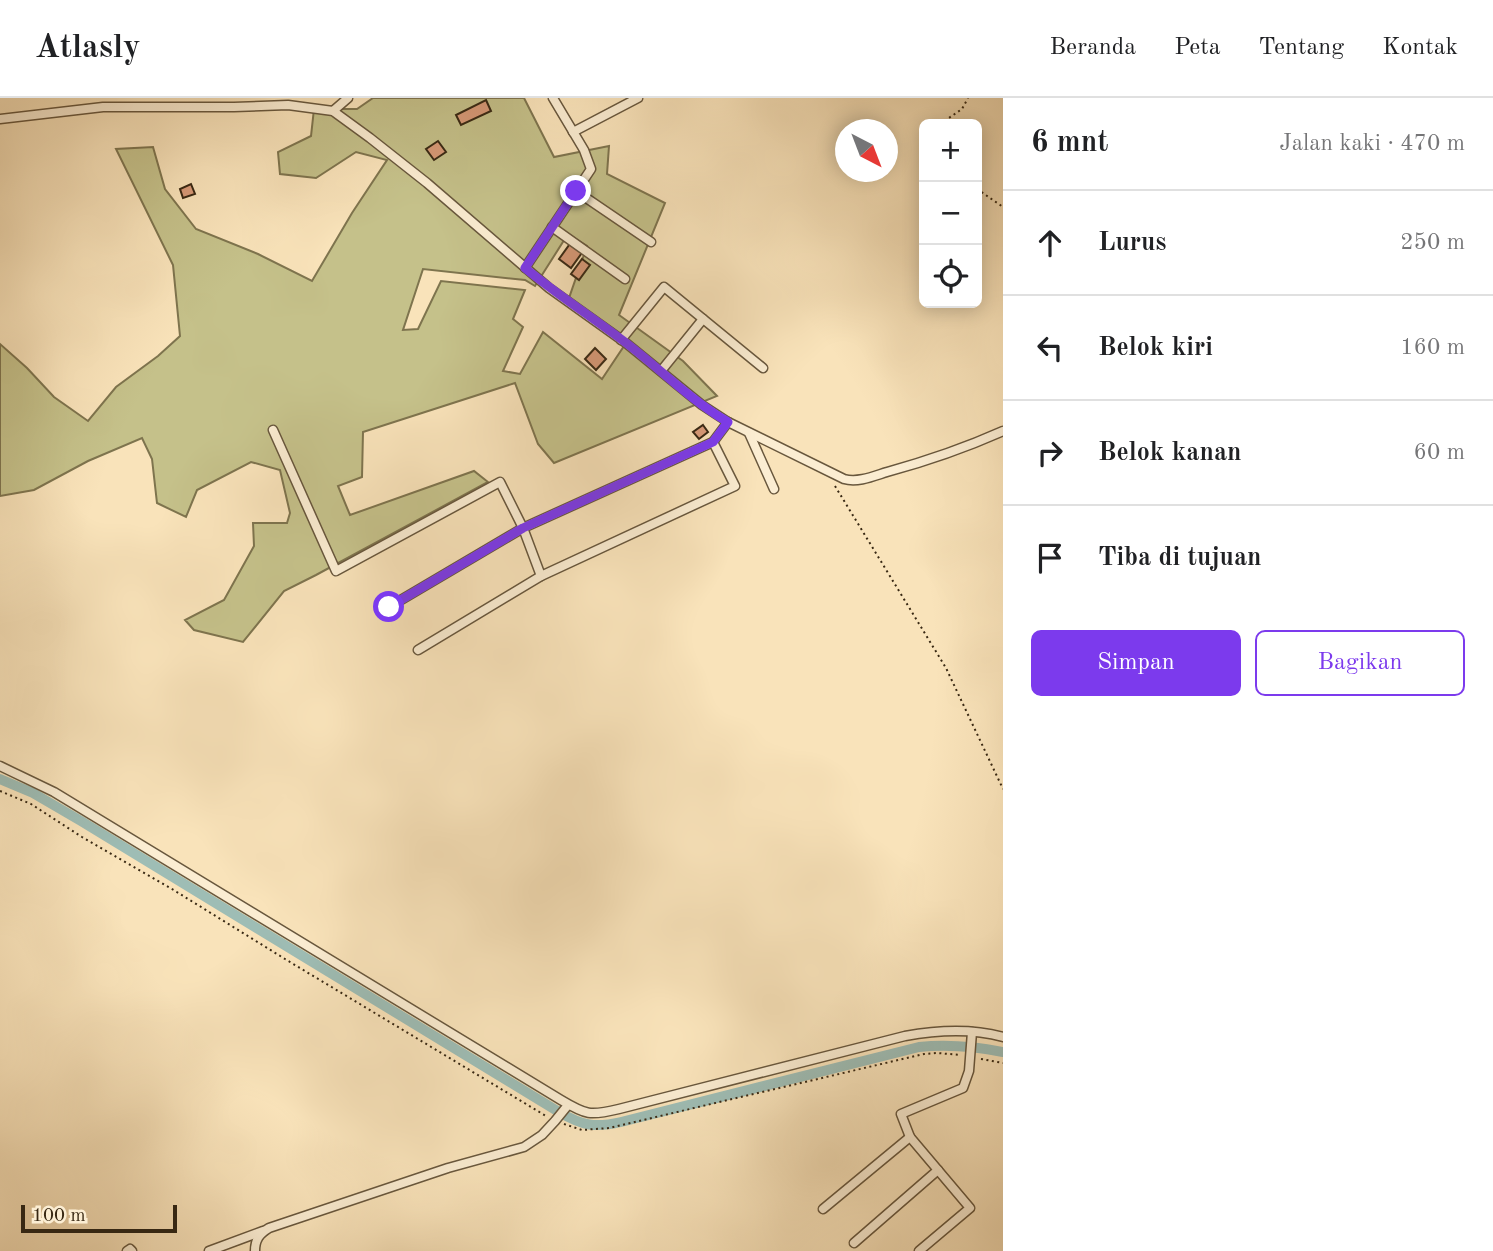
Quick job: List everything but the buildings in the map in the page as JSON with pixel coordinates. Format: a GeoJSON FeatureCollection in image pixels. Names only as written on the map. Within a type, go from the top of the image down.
{"type":"FeatureCollection","features":[{"type":"Feature","properties":{"kind":"street"},"geometry":{"type":"LineString","coordinates":[[231,98],[234,107]]}},
{"type":"Feature","properties":{"kind":"street"},"geometry":{"type":"LineString","coordinates":[[333,111],[348,98]]}},
{"type":"Feature","properties":{"kind":"street"},"geometry":{"type":"LineString","coordinates":[[525,268],[591,169],[553,98]]}},
{"type":"Feature","properties":{"kind":"street"},"geometry":{"type":"LineString","coordinates":[[573,131],[638,98]]}},
{"type":"Feature","properties":{"kind":"street"},"geometry":{"type":"LineString","coordinates":[[1,116],[103,107],[288,105],[333,111],[427,183],[549,288],[621,340],[696,401],[728,422],[825,470],[844,479],[856,480],[903,468],[969,446],[1003,431]]}},
{"type":"Feature","properties":{"kind":"street"},"geometry":{"type":"LineString","coordinates":[[576,191],[651,242]]}},
{"type":"Feature","properties":{"kind":"street"},"geometry":{"type":"LineString","coordinates":[[552,227],[625,279]]}},
{"type":"Feature","properties":{"kind":"street"},"geometry":{"type":"LineString","coordinates":[[621,340],[664,287],[764,368]]}},
{"type":"Feature","properties":{"kind":"street"},"geometry":{"type":"LineString","coordinates":[[661,371],[703,319]]}},
{"type":"Feature","properties":{"kind":"street"},"geometry":{"type":"LineString","coordinates":[[389,607],[523,528],[713,442],[728,422]]}},
{"type":"Feature","properties":{"kind":"street"},"geometry":{"type":"LineString","coordinates":[[273,430],[336,571],[500,482],[523,528],[541,576]]}},
{"type":"Feature","properties":{"kind":"street"},"geometry":{"type":"LineString","coordinates":[[749,433],[774,489]]}},
{"type":"Feature","properties":{"kind":"street"},"geometry":{"type":"LineString","coordinates":[[418,650],[541,576],[735,485],[713,442]]}},
{"type":"Feature","properties":{"kind":"street"},"geometry":{"type":"LineString","coordinates":[[0,766],[65,798],[566,1108],[587,1114],[603,1113],[905,1035],[942,1031],[1003,1037]]}},
{"type":"Feature","properties":{"kind":"street"},"geometry":{"type":"LineString","coordinates":[[919,1251],[970,1208],[910,1137],[901,1114],[963,1087],[969,1071],[972,1036]]}},
{"type":"Feature","properties":{"kind":"street"},"geometry":{"type":"LineString","coordinates":[[209,1251],[448,1168],[524,1146],[539,1137],[566,1108]]}},
{"type":"Feature","properties":{"kind":"street"},"geometry":{"type":"LineString","coordinates":[[823,1209],[910,1137]]}},
{"type":"Feature","properties":{"kind":"street"},"geometry":{"type":"LineString","coordinates":[[855,1243],[939,1170]]}},
{"type":"Feature","properties":{"kind":"street"},"geometry":{"type":"LineString","coordinates":[[255,1251],[255,1242],[269,1228]]}},
{"type":"Feature","properties":{"kind":"path"},"geometry":{"type":"LineString","coordinates":[[947,119],[962,109],[968,98]]}},
{"type":"Feature","properties":{"kind":"path"},"geometry":{"type":"LineString","coordinates":[[982,192],[1003,207]]}},
{"type":"Feature","properties":{"kind":"path"},"geometry":{"type":"LineString","coordinates":[[825,470],[946,668],[1003,789]]}},
{"type":"Feature","properties":{"kind":"path"},"geometry":{"type":"LineString","coordinates":[[0,791],[31,804],[556,1121],[582,1130],[609,1128],[923,1054],[970,1053],[1003,1063]]}},
{"type":"Feature","properties":{"kind":"shaded area"},"geometry":{"type":"Polygon","coordinates":[[[373,98],[524,98],[554,157],[609,146],[607,174],[665,203],[619,315],[683,361],[717,396],[554,463],[538,444],[515,383],[363,432],[362,477],[338,486],[350,515],[474,471],[488,482],[284,591],[243,642],[194,630],[185,620],[224,600],[254,546],[253,523],[287,523],[290,513],[280,470],[251,462],[197,490],[186,517],[157,503],[152,459],[142,438],[88,461],[34,490],[0,496],[0,344],[54,397],[88,421],[116,387],[180,336],[173,265],[116,149],[153,147],[165,189],[196,229],[258,254],[312,281],[387,160],[356,152],[316,178],[280,174],[278,152],[311,136],[314,109],[357,109],[373,98]],[[568,234],[535,286],[525,280],[423,269],[403,330],[418,329],[441,281],[525,290],[513,319],[523,327],[503,371],[520,374],[543,332],[602,379],[626,343],[568,301],[587,246],[568,234]]]}},
{"type":"Feature","properties":{"kind":"waterway"},"geometry":{"type":"LineString","coordinates":[[0,779],[33,793],[81,821],[559,1112],[582,1123],[604,1125],[621,1122],[919,1047],[961,1046],[1003,1052]]}},
{"type":"Feature","properties":{"kind":"route"},"geometry":{"type":"LineString","coordinates":[[389,607],[523,528],[713,442],[728,422],[696,401],[626,343],[525,268],[576,191]]}}]}
